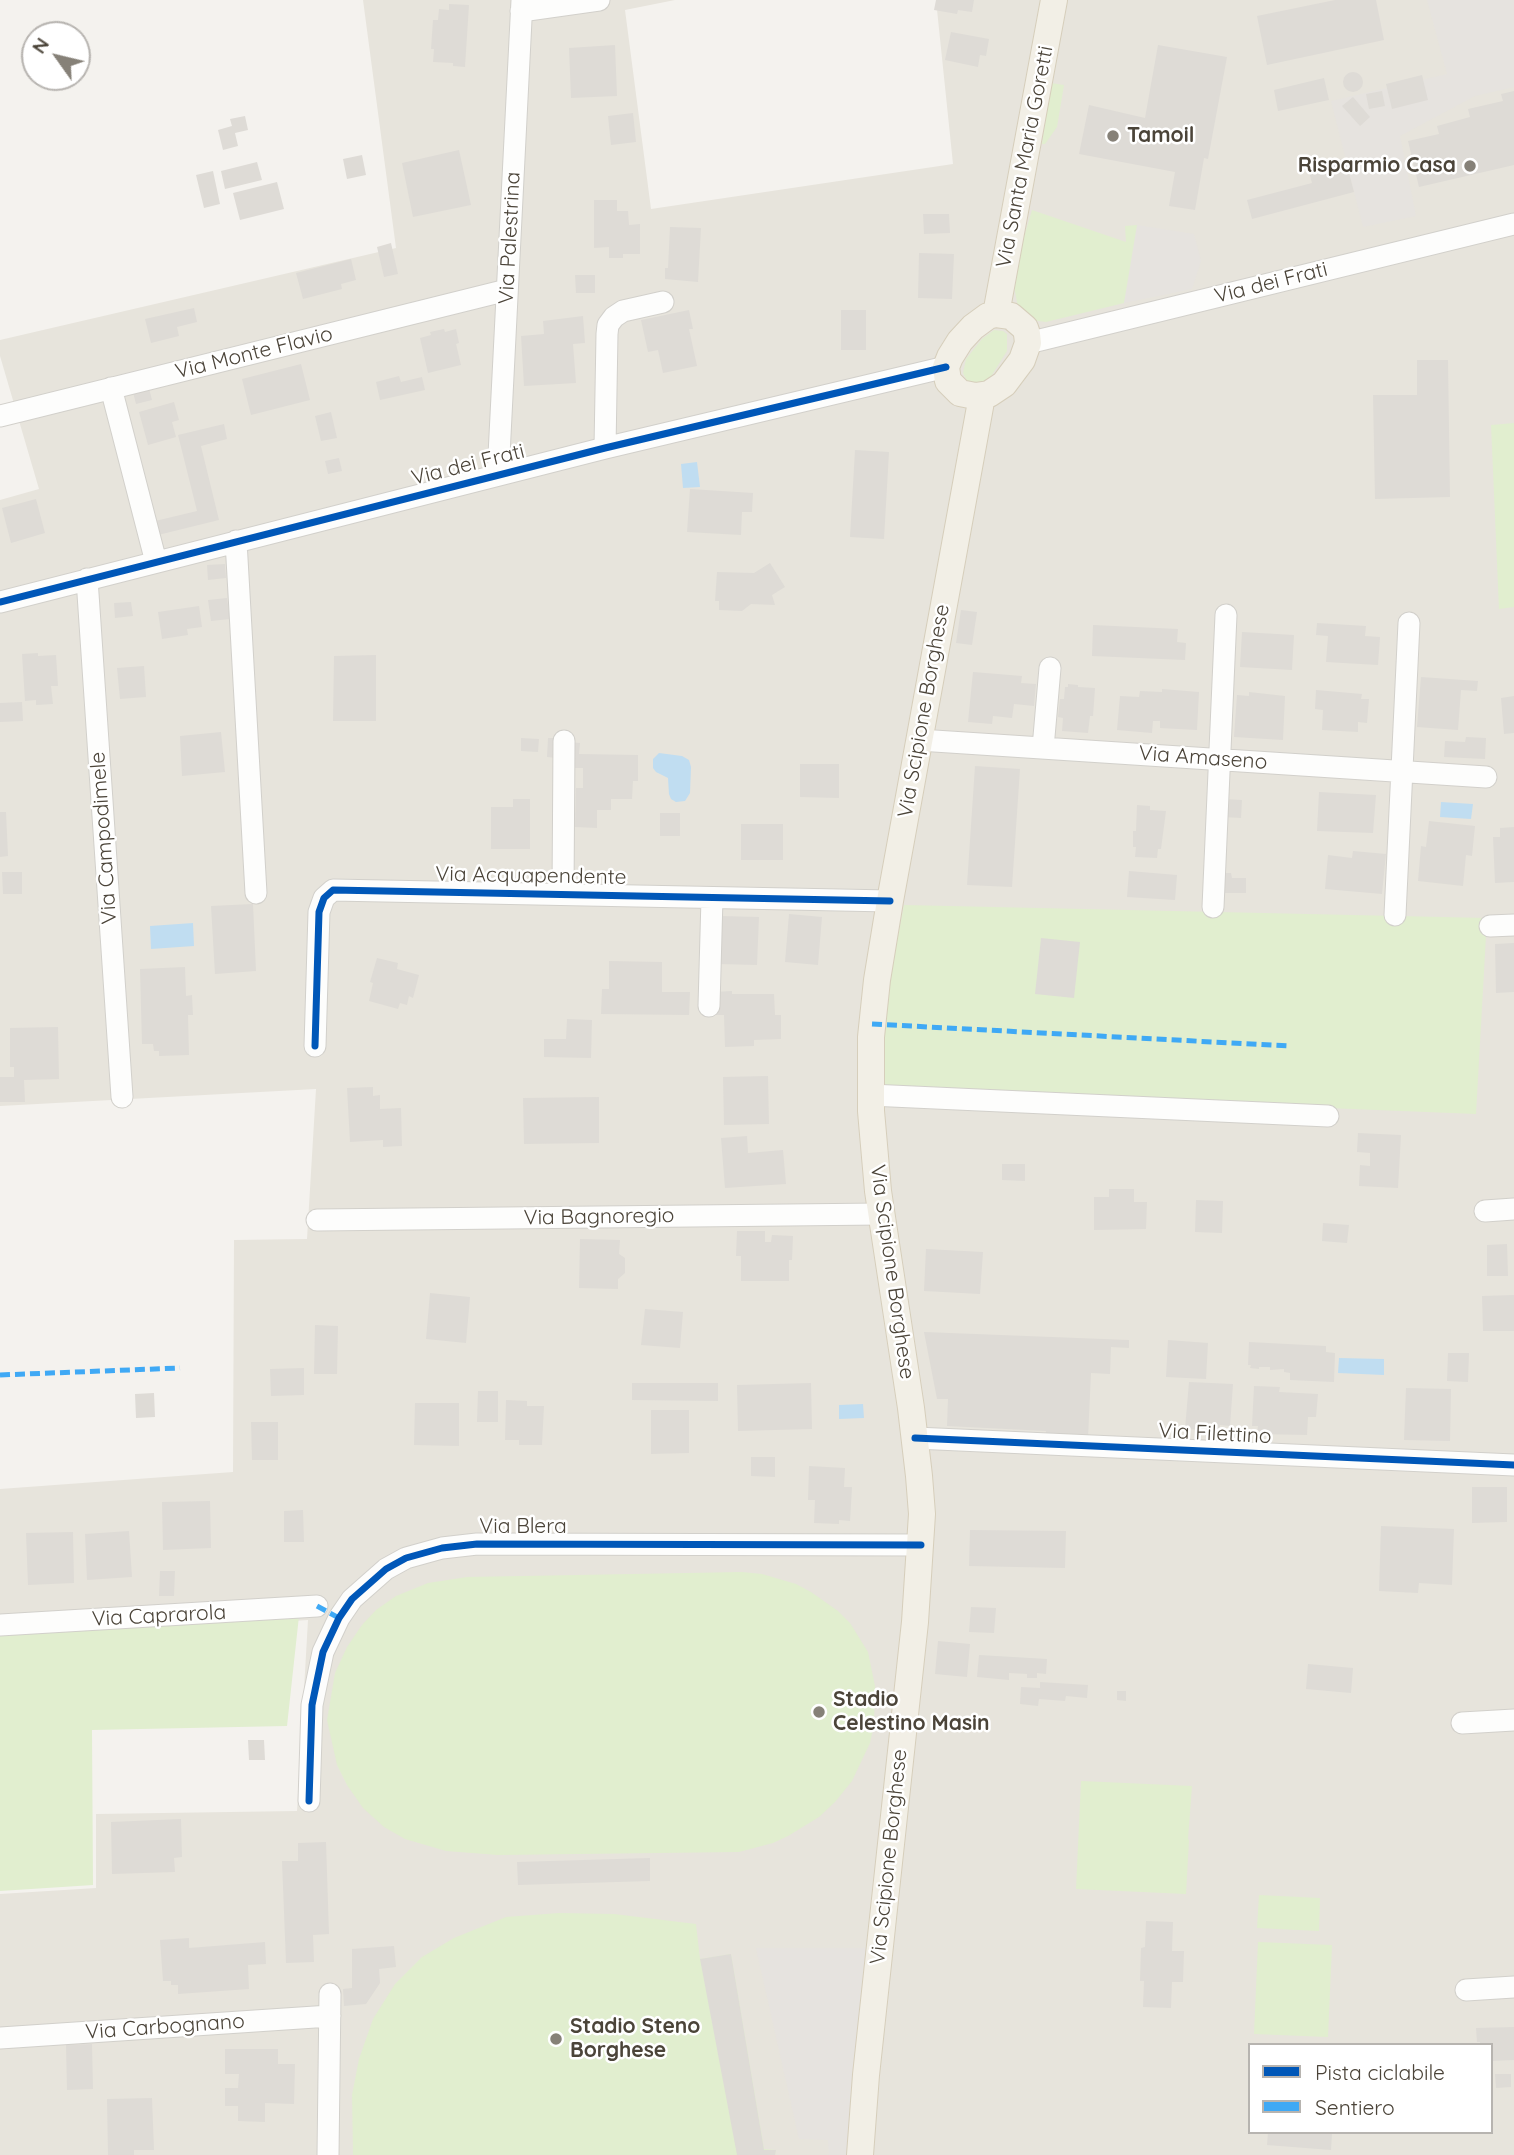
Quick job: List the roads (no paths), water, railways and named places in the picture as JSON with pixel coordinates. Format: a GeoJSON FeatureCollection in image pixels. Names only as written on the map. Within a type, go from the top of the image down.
{"type":"FeatureCollection","features":[{"type":"Feature","properties":{"kind":"main road","name":"Via Santa Maria Goretti"},"geometry":{"type":"LineString","coordinates":[[996,314],[1055,0]]}},
{"type":"Feature","properties":{"kind":"main road"},"geometry":{"type":"LineString","coordinates":[[996,314],[1011,316],[1027,334],[1028,343],[1022,360],[1011,377],[997,389],[982,396],[968,396],[954,390],[948,381],[946,367],[955,348],[966,333],[981,320],[996,314]]}},
{"type":"Feature","properties":{"kind":"main road","name":"Via Scipione Borghese"},"geometry":{"type":"LineString","coordinates":[[860,2155],[866,2075],[915,1622],[922,1502],[881,1214],[870,1095],[873,1013],[890,901],[982,396]]}},
{"type":"Feature","properties":{"kind":"street"},"geometry":{"type":"LineString","coordinates":[[522,5],[599,0]]}},
{"type":"Feature","properties":{"kind":"street","name":"Via Palestrina"},"geometry":{"type":"LineString","coordinates":[[498,475],[522,5]]}},
{"type":"Feature","properties":{"kind":"street","name":"Via dei Frati"},"geometry":{"type":"LineString","coordinates":[[1028,343],[1514,224]]}},
{"type":"Feature","properties":{"kind":"street","name":"Via Monte Flavio"},"geometry":{"type":"LineString","coordinates":[[0,416],[507,290]]}},
{"type":"Feature","properties":{"kind":"street"},"geometry":{"type":"LineString","coordinates":[[605,448],[608,325],[623,311],[663,302]]}},
{"type":"Feature","properties":{"kind":"street","name":"Via dei Frati"},"geometry":{"type":"LineString","coordinates":[[0,601],[605,448],[946,367]]}},
{"type":"Feature","properties":{"kind":"street"},"geometry":{"type":"LineString","coordinates":[[111,388],[156,562]]}},
{"type":"Feature","properties":{"kind":"street"},"geometry":{"type":"LineString","coordinates":[[236,541],[256,892]]}},
{"type":"Feature","properties":{"kind":"street","name":"Via Campodimele"},"geometry":{"type":"LineString","coordinates":[[87,579],[122,1097]]}},
{"type":"Feature","properties":{"kind":"street"},"geometry":{"type":"LineString","coordinates":[[1213,907],[1226,615]]}},
{"type":"Feature","properties":{"kind":"street"},"geometry":{"type":"LineString","coordinates":[[1395,915],[1409,622]]}},
{"type":"Feature","properties":{"kind":"street"},"geometry":{"type":"LineString","coordinates":[[1043,748],[1050,668]]}},
{"type":"Feature","properties":{"kind":"street","name":"Via Amaseno"},"geometry":{"type":"LineString","coordinates":[[919,740],[1486,777]]}},
{"type":"Feature","properties":{"kind":"street"},"geometry":{"type":"LineString","coordinates":[[563,894],[564,741]]}},
{"type":"Feature","properties":{"kind":"street","name":"Via Acquapendente"},"geometry":{"type":"LineString","coordinates":[[315,1046],[319,912],[324,898],[333,890],[890,901]]}},
{"type":"Feature","properties":{"kind":"street"},"geometry":{"type":"LineString","coordinates":[[709,1006],[712,898]]}},
{"type":"Feature","properties":{"kind":"street"},"geometry":{"type":"LineString","coordinates":[[1490,926],[1514,925]]}},
{"type":"Feature","properties":{"kind":"street"},"geometry":{"type":"LineString","coordinates":[[870,1095],[1328,1116]]}},
{"type":"Feature","properties":{"kind":"street"},"geometry":{"type":"LineString","coordinates":[[1485,1211],[1514,1209]]}},
{"type":"Feature","properties":{"kind":"street","name":"Via Bagnoregio"},"geometry":{"type":"LineString","coordinates":[[317,1220],[881,1214]]}},
{"type":"Feature","properties":{"kind":"street","name":"Via Filettino"},"geometry":{"type":"LineString","coordinates":[[915,1438],[1514,1465]]}},
{"type":"Feature","properties":{"kind":"street","name":"Via Blera"},"geometry":{"type":"LineString","coordinates":[[309,1801],[311,1716],[323,1652],[339,1618],[352,1599],[387,1569],[406,1558],[442,1548],[477,1544],[921,1545]]}},
{"type":"Feature","properties":{"kind":"street","name":"Via Caprarola"},"geometry":{"type":"LineString","coordinates":[[0,1625],[317,1606]]}},
{"type":"Feature","properties":{"kind":"street"},"geometry":{"type":"LineString","coordinates":[[1462,1723],[1514,1720]]}},
{"type":"Feature","properties":{"kind":"street"},"geometry":{"type":"LineString","coordinates":[[1466,1990],[1514,1987]]}},
{"type":"Feature","properties":{"kind":"street"},"geometry":{"type":"LineString","coordinates":[[328,2155],[330,1994]]}},
{"type":"Feature","properties":{"kind":"street","name":"Via Carbognano"},"geometry":{"type":"LineString","coordinates":[[0,2038],[330,2016]]}},
{"type":"Feature","properties":{"kind":"water"},"geometry":{"type":"Polygon","coordinates":[[[697,462],[700,487],[683,488],[681,464],[697,462]]]}},
{"type":"Feature","properties":{"kind":"water"},"geometry":{"type":"Polygon","coordinates":[[[659,753],[682,756],[689,760],[690,793],[685,801],[676,802],[671,799],[668,778],[653,768],[653,759],[659,753]]]}},
{"type":"Feature","properties":{"kind":"water"},"geometry":{"type":"Polygon","coordinates":[[[1441,802],[1473,804],[1471,819],[1440,817],[1441,802]]]}},
{"type":"Feature","properties":{"kind":"water"},"geometry":{"type":"Polygon","coordinates":[[[193,923],[194,946],[151,949],[150,926],[193,923]]]}},
{"type":"Feature","properties":{"kind":"water"},"geometry":{"type":"Polygon","coordinates":[[[1339,1358],[1384,1359],[1384,1375],[1338,1373],[1339,1358]]]}},
{"type":"Feature","properties":{"kind":"water"},"geometry":{"type":"Polygon","coordinates":[[[863,1404],[864,1418],[839,1419],[839,1405],[863,1404]]]}},
{"type":"Feature","properties":{"kind":"place","name":"Tamoil"},"geometry":{"type":"Point","coordinates":[1113,136]}},
{"type":"Feature","properties":{"kind":"place","name":"Risparmio Casa"},"geometry":{"type":"Point","coordinates":[1470,166]}},
{"type":"Feature","properties":{"kind":"place","name":"Stadio Celestino Masin"},"geometry":{"type":"Point","coordinates":[819,1712]}},
{"type":"Feature","properties":{"kind":"place","name":"Stadio Steno Borghese"},"geometry":{"type":"Point","coordinates":[556,2039]}}]}
